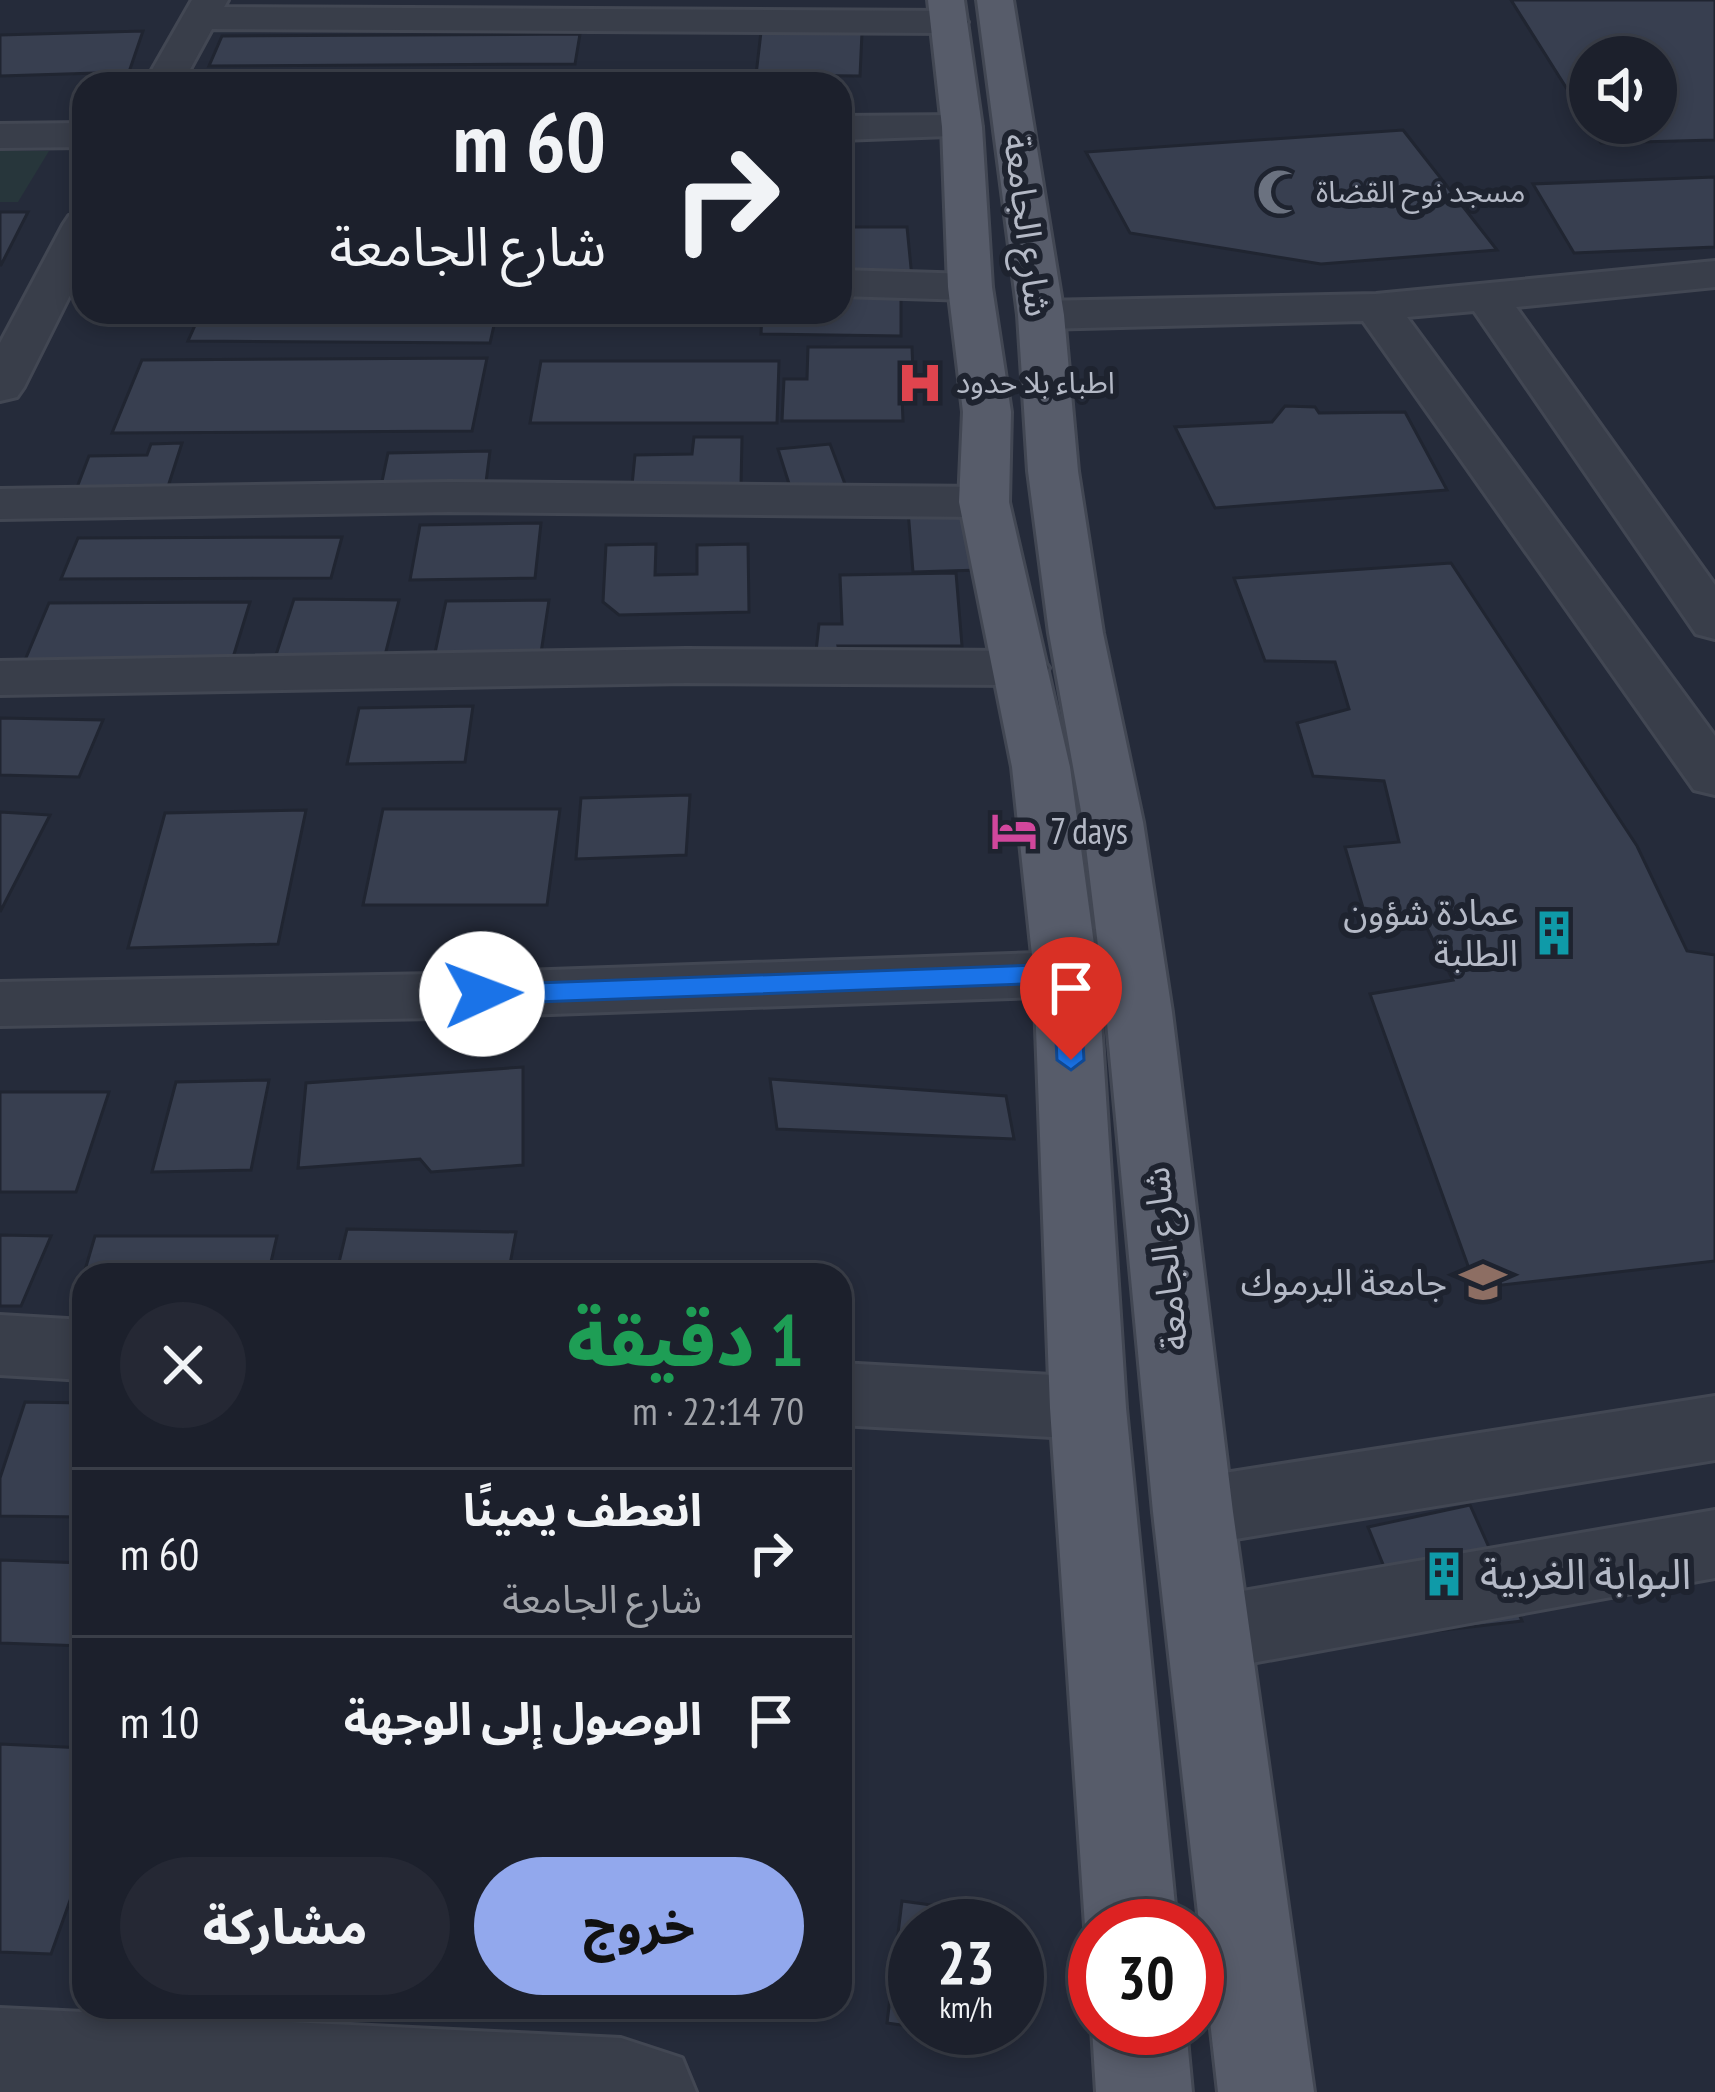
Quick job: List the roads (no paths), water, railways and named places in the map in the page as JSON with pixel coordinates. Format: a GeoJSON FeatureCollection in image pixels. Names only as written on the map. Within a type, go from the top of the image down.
{"type":"FeatureCollection","features":[{"type":"Feature","properties":{"kind":"main road","name":"شارع الجامعة"},"geometry":{"type":"LineString","coordinates":[[964,7],[962,128],[970,287],[987,412],[984,502],[1041,767],[1066,974],[1088,1408],[1129,1899]]}},
{"type":"Feature","properties":{"kind":"main road","name":"شارع الجامعة"},"geometry":{"type":"LineString","coordinates":[[964,7],[1041,315],[1053,471],[1076,633],[1113,823],[1139,1012],[1193,1512],[1266,2092]]}},
{"type":"Feature","properties":{"kind":"main road"},"geometry":{"type":"LineString","coordinates":[[1141,2055],[1144,2092]]}},
{"type":"Feature","properties":{"kind":"street"},"geometry":{"type":"LineString","coordinates":[[170,72],[205,9],[964,7]]}},
{"type":"Feature","properties":{"kind":"street"},"geometry":{"type":"LineString","coordinates":[[852,128],[962,128]]}},
{"type":"Feature","properties":{"kind":"street"},"geometry":{"type":"LineString","coordinates":[[0,136],[72,135]]}},
{"type":"Feature","properties":{"kind":"street"},"geometry":{"type":"LineString","coordinates":[[1041,315],[1376,307],[1715,274]]}},
{"type":"Feature","properties":{"kind":"street"},"geometry":{"type":"LineString","coordinates":[[0,281],[68,281]]}},
{"type":"Feature","properties":{"kind":"street"},"geometry":{"type":"LineString","coordinates":[[0,387],[68,281]]}},
{"type":"Feature","properties":{"kind":"street"},"geometry":{"type":"LineString","coordinates":[[852,283],[970,287]]}},
{"type":"Feature","properties":{"kind":"street"},"geometry":{"type":"LineString","coordinates":[[1486,296],[1713,618]]}},
{"type":"Feature","properties":{"kind":"street"},"geometry":{"type":"LineString","coordinates":[[1376,307],[1715,777]]}},
{"type":"Feature","properties":{"kind":"street"},"geometry":{"type":"LineString","coordinates":[[0,504],[449,496],[984,502]]}},
{"type":"Feature","properties":{"kind":"street"},"geometry":{"type":"LineString","coordinates":[[0,678],[686,666],[1021,668]]}},
{"type":"Feature","properties":{"kind":"street"},"geometry":{"type":"LineString","coordinates":[[0,1004],[437,996],[1066,974]]}},
{"type":"Feature","properties":{"kind":"street"},"geometry":{"type":"LineString","coordinates":[[0,1345],[72,1349]]}},
{"type":"Feature","properties":{"kind":"street"},"geometry":{"type":"LineString","coordinates":[[852,1395],[1088,1408]]}},
{"type":"Feature","properties":{"kind":"street"},"geometry":{"type":"LineString","coordinates":[[1193,1512],[1715,1428]]}},
{"type":"Feature","properties":{"kind":"street"},"geometry":{"type":"LineString","coordinates":[[1208,1634],[1715,1544]]}},
{"type":"Feature","properties":{"kind":"street"},"geometry":{"type":"LineString","coordinates":[[0,2055],[622,2086],[648,2092]]}},
{"type":"Feature","properties":{"kind":"place","name":"مسجد نوح القضاة"},"geometry":{"type":"Point","coordinates":[1280,192]}},
{"type":"Feature","properties":{"kind":"place","name":"اطباء بلا حدود"},"geometry":{"type":"Point","coordinates":[920,383]}},
{"type":"Feature","properties":{"kind":"place","name":"7 days"},"geometry":{"type":"Point","coordinates":[1014,831]}},
{"type":"Feature","properties":{"kind":"place","name":"عمادة شؤون الطلبة"},"geometry":{"type":"Point","coordinates":[1554,933]}},
{"type":"Feature","properties":{"kind":"place","name":"جامعة اليرموك"},"geometry":{"type":"Point","coordinates":[1483,1282]}},
{"type":"Feature","properties":{"kind":"place","name":"البوابة الغربية"},"geometry":{"type":"Point","coordinates":[1444,1574]}}]}
